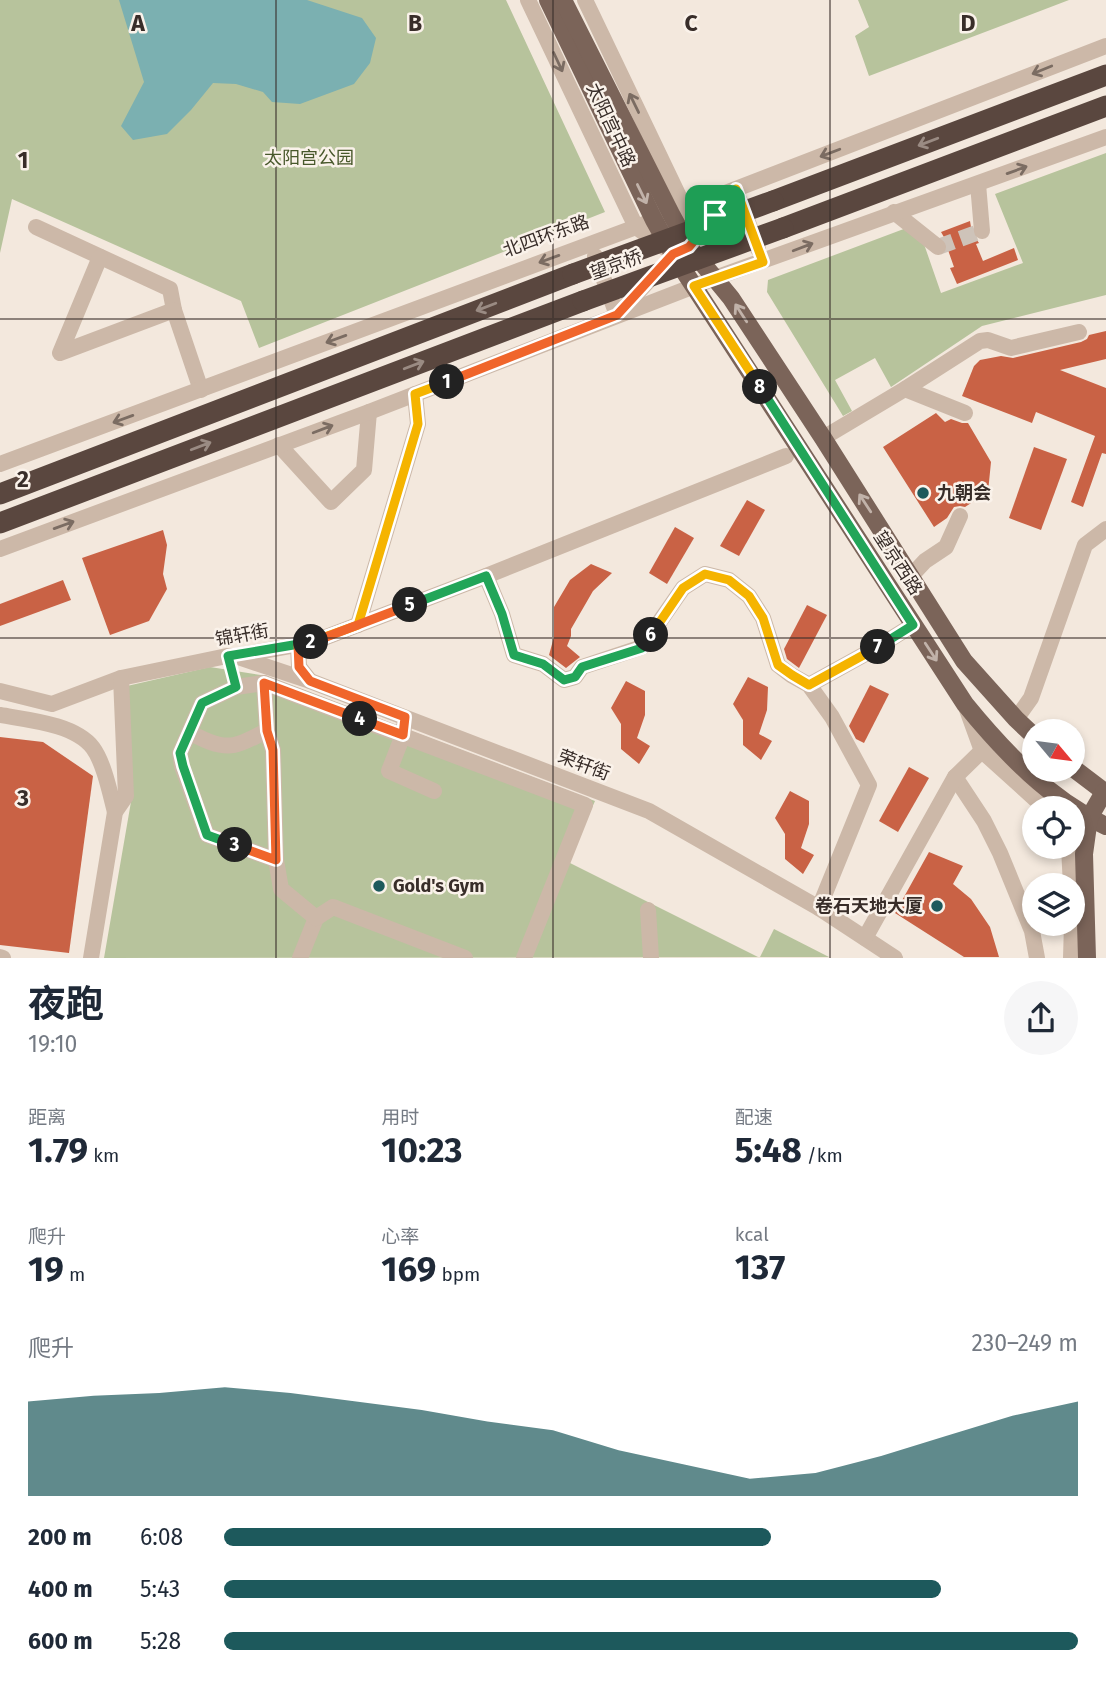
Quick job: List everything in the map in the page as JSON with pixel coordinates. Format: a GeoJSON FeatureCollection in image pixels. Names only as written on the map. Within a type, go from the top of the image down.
{"type":"FeatureCollection","features":[{"type":"Feature","properties":{"kind":"highway","name":"望京桥"},"geometry":{"type":"LineString","coordinates":[[0,494],[573,274],[1106,75]]}},
{"type":"Feature","properties":{"kind":"highway","name":"望京桥"},"geometry":{"type":"LineString","coordinates":[[0,523],[1106,106]]}},
{"type":"Feature","properties":{"kind":"main road","name":"太阳宫中路"},"geometry":{"type":"LineString","coordinates":[[548,0],[670,214]]}},
{"type":"Feature","properties":{"kind":"main road","name":"太阳宫中路"},"geometry":{"type":"LineString","coordinates":[[563,0],[670,214]]}},
{"type":"Feature","properties":{"kind":"main road"},"geometry":{"type":"LineString","coordinates":[[670,214],[681,251]]}},
{"type":"Feature","properties":{"kind":"main road","name":"望京西路"},"geometry":{"type":"LineString","coordinates":[[681,251],[716,278],[731,298],[964,661],[1022,725]]}},
{"type":"Feature","properties":{"kind":"main road","name":"望京西路"},"geometry":{"type":"LineString","coordinates":[[681,251],[694,286],[965,704],[988,745],[1089,818],[1106,826]]}},
{"type":"Feature","properties":{"kind":"main road"},"geometry":{"type":"LineString","coordinates":[[1085,777],[1105,792],[1085,829]]}},
{"type":"Feature","properties":{"kind":"main road"},"geometry":{"type":"LineString","coordinates":[[1078,859],[1087,957]]}},
{"type":"Feature","properties":{"kind":"street","name":"太阳宫中路"},"geometry":{"type":"LineString","coordinates":[[528,0],[636,227],[681,251]]}},
{"type":"Feature","properties":{"kind":"street","name":"太阳宫中路"},"geometry":{"type":"LineString","coordinates":[[585,0],[670,214]]}},
{"type":"Feature","properties":{"kind":"street","name":"北四环东路"},"geometry":{"type":"LineString","coordinates":[[0,464],[636,227],[1106,46]]}},
{"type":"Feature","properties":{"kind":"street"},"geometry":{"type":"LineString","coordinates":[[0,549],[369,412],[694,286],[1106,137]]}},
{"type":"Feature","properties":{"kind":"street"},"geometry":{"type":"LineString","coordinates":[[978,184],[982,231]]}},
{"type":"Feature","properties":{"kind":"street"},"geometry":{"type":"LineString","coordinates":[[617,315],[681,251],[736,189],[763,262]]}},
{"type":"Feature","properties":{"kind":"street"},"geometry":{"type":"LineString","coordinates":[[894,212],[938,247]]}},
{"type":"Feature","properties":{"kind":"street"},"geometry":{"type":"LineString","coordinates":[[36,227],[170,289],[174,310],[201,390]]}},
{"type":"Feature","properties":{"kind":"street"},"geometry":{"type":"LineString","coordinates":[[590,244],[617,315]]}},
{"type":"Feature","properties":{"kind":"street"},"geometry":{"type":"LineString","coordinates":[[100,257],[60,353],[174,310]]}},
{"type":"Feature","properties":{"kind":"street"},"geometry":{"type":"LineString","coordinates":[[823,439],[979,341],[988,340],[1011,348],[1079,332]]}},
{"type":"Feature","properties":{"kind":"street"},"geometry":{"type":"LineString","coordinates":[[905,389],[965,412]]}},
{"type":"Feature","properties":{"kind":"street"},"geometry":{"type":"LineString","coordinates":[[358,625],[418,424],[415,394]]}},
{"type":"Feature","properties":{"kind":"street"},"geometry":{"type":"LineString","coordinates":[[279,445],[331,502],[364,470],[369,412]]}},
{"type":"Feature","properties":{"kind":"street","name":"锦轩街"},"geometry":{"type":"LineString","coordinates":[[0,691],[52,704],[121,678],[233,669],[313,642],[486,576],[786,456]]}},
{"type":"Feature","properties":{"kind":"street"},"geometry":{"type":"LineString","coordinates":[[911,576],[925,561],[946,547],[960,516]]}},
{"type":"Feature","properties":{"kind":"street"},"geometry":{"type":"LineString","coordinates":[[1016,719],[1031,698],[1084,545],[1102,536]]}},
{"type":"Feature","properties":{"kind":"street"},"geometry":{"type":"LineString","coordinates":[[486,576],[502,614],[514,655],[543,664],[564,680],[575,677],[582,667],[642,648],[683,588],[705,574],[729,580],[749,596],[763,618],[778,665],[809,685],[832,717],[869,785],[819,908]]}},
{"type":"Feature","properties":{"kind":"street"},"geometry":{"type":"LineString","coordinates":[[809,685],[913,625]]}},
{"type":"Feature","properties":{"kind":"street"},"geometry":{"type":"LineString","coordinates":[[298,645],[299,667],[310,681]]}},
{"type":"Feature","properties":{"kind":"street"},"geometry":{"type":"LineString","coordinates":[[276,860],[207,835],[180,753],[202,703],[233,669],[585,805],[524,957]]}},
{"type":"Feature","properties":{"kind":"street","name":"荣轩街"},"geometry":{"type":"LineString","coordinates":[[233,669],[310,681],[649,811],[819,908],[895,957]]}},
{"type":"Feature","properties":{"kind":"street"},"geometry":{"type":"LineString","coordinates":[[115,812],[126,796],[121,678]]}},
{"type":"Feature","properties":{"kind":"street"},"geometry":{"type":"LineString","coordinates":[[264,683],[267,731],[273,750],[276,860],[281,889],[316,918]]}},
{"type":"Feature","properties":{"kind":"street"},"geometry":{"type":"LineString","coordinates":[[0,715],[55,726],[80,737],[93,748],[105,775],[115,812],[91,957]]}},
{"type":"Feature","properties":{"kind":"street"},"geometry":{"type":"LineString","coordinates":[[405,717],[403,735],[389,771],[434,791]]}},
{"type":"Feature","properties":{"kind":"street"},"geometry":{"type":"LineString","coordinates":[[189,732],[204,740],[234,745],[267,731]]}},
{"type":"Feature","properties":{"kind":"street"},"geometry":{"type":"LineString","coordinates":[[865,938],[955,777],[988,745],[1034,796]]}},
{"type":"Feature","properties":{"kind":"street"},"geometry":{"type":"LineString","coordinates":[[955,777],[984,821],[1000,853],[1032,931],[1037,957]]}},
{"type":"Feature","properties":{"kind":"street"},"geometry":{"type":"LineString","coordinates":[[1085,821],[1089,818]]}},
{"type":"Feature","properties":{"kind":"street"},"geometry":{"type":"LineString","coordinates":[[300,957],[316,918],[333,907],[465,957]]}},
{"type":"Feature","properties":{"kind":"street"},"geometry":{"type":"LineString","coordinates":[[648,909],[651,957]]}},
{"type":"Feature","properties":{"kind":"street"},"geometry":{"type":"LineString","coordinates":[[1071,957],[1072,936]]}},
{"type":"Feature","properties":{"kind":"green space","name":"太阳宫公园"},"geometry":{"type":"Polygon","coordinates":[[[0,0],[506,0],[605,212],[259,348],[241,301],[12,199],[0,253],[0,0]]]}},
{"type":"Feature","properties":{"kind":"green space"},"geometry":{"type":"Polygon","coordinates":[[[858,0],[1069,0],[869,76],[855,36],[869,27],[858,0]]]}},
{"type":"Feature","properties":{"kind":"green space"},"geometry":{"type":"Polygon","coordinates":[[[1106,153],[1106,295],[982,326],[891,387],[875,358],[835,380],[852,411],[843,416],[767,292],[768,280],[917,224],[941,293],[1023,263],[995,194],[1106,153]]]}},
{"type":"Feature","properties":{"kind":"green space"},"geometry":{"type":"Polygon","coordinates":[[[210,667],[267,676],[595,801],[568,862],[758,957],[104,958],[132,796],[127,686],[210,667]]]}},
{"type":"Feature","properties":{"kind":"green space"},"geometry":{"type":"Polygon","coordinates":[[[774,929],[829,957],[760,957],[774,929]]]}},
{"type":"Feature","properties":{"kind":"water"},"geometry":{"type":"Polygon","coordinates":[[[119,0],[307,0],[362,18],[376,38],[370,63],[354,84],[300,104],[272,102],[263,92],[236,84],[213,83],[167,134],[133,140],[121,126],[144,82],[119,0]]]}},
{"type":"Feature","properties":{"kind":"building"},"geometry":{"type":"Polygon","coordinates":[[[970,221],[983,261],[1014,248],[1018,260],[957,284],[950,268],[954,267],[948,244],[941,232],[970,221]]]}},
{"type":"Feature","properties":{"kind":"building"},"geometry":{"type":"Polygon","coordinates":[[[1106,331],[1106,359],[1060,370],[1106,388],[1106,454],[1102,453],[1083,507],[1071,502],[1095,436],[1036,412],[1032,423],[962,396],[974,366],[980,360],[1001,356],[1013,358],[1081,342],[1089,335],[1106,331]]]}},
{"type":"Feature","properties":{"kind":"building"},"geometry":{"type":"Polygon","coordinates":[[[936,413],[945,422],[951,419],[968,423],[991,462],[988,492],[965,507],[954,507],[947,518],[934,527],[883,447],[936,413]]]}},
{"type":"Feature","properties":{"kind":"building"},"geometry":{"type":"Polygon","coordinates":[[[1034,447],[1067,459],[1041,530],[1009,518],[1034,447]]]}},
{"type":"Feature","properties":{"kind":"building"},"geometry":{"type":"Polygon","coordinates":[[[747,500],[765,510],[739,556],[720,546],[747,500]]]}},
{"type":"Feature","properties":{"kind":"building"},"geometry":{"type":"Polygon","coordinates":[[[675,527],[694,538],[667,584],[649,573],[675,527]]]}},
{"type":"Feature","properties":{"kind":"building"},"geometry":{"type":"Polygon","coordinates":[[[163,530],[167,545],[163,574],[167,589],[149,621],[110,635],[82,558],[163,530]]]}},
{"type":"Feature","properties":{"kind":"building"},"geometry":{"type":"Polygon","coordinates":[[[591,564],[612,573],[593,591],[571,629],[567,646],[580,657],[566,668],[549,655],[554,637],[554,607],[570,580],[591,564]]]}},
{"type":"Feature","properties":{"kind":"building"},"geometry":{"type":"Polygon","coordinates":[[[63,580],[71,600],[0,626],[0,604],[63,580]]]}},
{"type":"Feature","properties":{"kind":"building"},"geometry":{"type":"Polygon","coordinates":[[[807,605],[827,615],[799,668],[787,659],[784,649],[807,605]]]}},
{"type":"Feature","properties":{"kind":"building"},"geometry":{"type":"Polygon","coordinates":[[[748,677],[768,687],[767,710],[759,734],[772,741],[761,760],[743,745],[743,720],[733,704],[748,677]]]}},
{"type":"Feature","properties":{"kind":"building"},"geometry":{"type":"Polygon","coordinates":[[[626,681],[645,691],[645,715],[637,738],[650,746],[639,764],[621,749],[621,724],[611,708],[626,681]]]}},
{"type":"Feature","properties":{"kind":"building"},"geometry":{"type":"Polygon","coordinates":[[[870,685],[889,694],[864,743],[856,739],[849,726],[870,685]]]}},
{"type":"Feature","properties":{"kind":"building"},"geometry":{"type":"Polygon","coordinates":[[[0,737],[43,742],[93,776],[69,953],[0,945],[0,737]]]}},
{"type":"Feature","properties":{"kind":"building"},"geometry":{"type":"Polygon","coordinates":[[[909,767],[929,778],[898,832],[879,821],[909,767]]]}},
{"type":"Feature","properties":{"kind":"building"},"geometry":{"type":"Polygon","coordinates":[[[790,791],[809,801],[809,824],[801,848],[814,855],[803,874],[785,859],[785,834],[775,818],[790,791]]]}},
{"type":"Feature","properties":{"kind":"building","name":"卷石天地大厦"},"geometry":{"type":"Polygon","coordinates":[[[929,852],[963,866],[953,884],[971,899],[990,927],[999,957],[964,957],[895,913],[929,852]]]}},
{"type":"Feature","properties":{"kind":"tunnel"},"geometry":{"type":"LineString","coordinates":[[938,247],[982,231]]}},
{"type":"Feature","properties":{"kind":"place","name":"九朝会"},"geometry":{"type":"Point","coordinates":[923,493]}},
{"type":"Feature","properties":{"kind":"place","name":"Gold's Gym"},"geometry":{"type":"Point","coordinates":[379,886]}},
{"type":"Feature","properties":{"kind":"place","name":"卷石天地大厦"},"geometry":{"type":"Point","coordinates":[937,906]}},
{"type":"Feature","properties":{"kind":"route"},"geometry":{"type":"LineString","coordinates":[[715,215],[689,247],[673,254],[617,315],[415,394],[418,424],[358,625],[313,642],[228,656],[236,687],[202,703],[180,753],[207,835],[276,860],[273,750],[267,731],[264,683],[403,735],[405,717],[310,681],[299,667],[298,645],[313,642],[358,625],[486,576],[502,614],[514,655],[543,664],[564,680],[575,677],[582,667],[642,648],[683,588],[705,574],[729,580],[749,596],[763,618],[778,665],[809,685],[913,625],[694,286],[763,262],[736,189],[715,215]]}}]}
